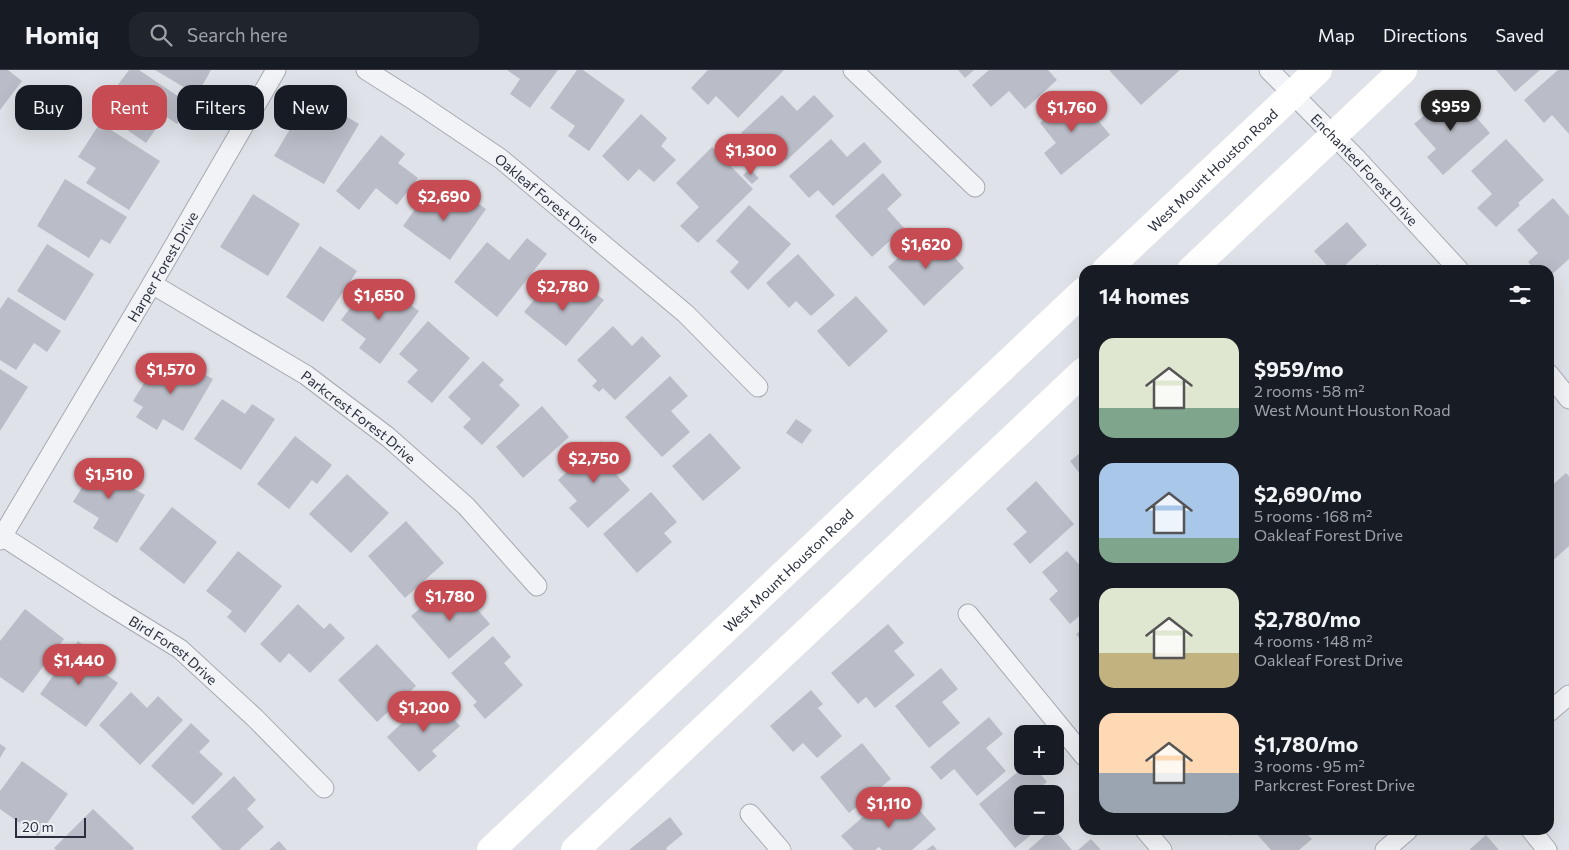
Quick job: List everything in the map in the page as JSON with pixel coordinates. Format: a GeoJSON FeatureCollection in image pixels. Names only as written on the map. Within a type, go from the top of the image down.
{"type":"FeatureCollection","features":[{"type":"Feature","properties":{"kind":"main road","name":"West Mount Houston Road"},"geometry":{"type":"LineString","coordinates":[[1111,265],[1318,70]]}},
{"type":"Feature","properties":{"kind":"main road"},"geometry":{"type":"LineString","coordinates":[[1196,265],[1403,70]]}},
{"type":"Feature","properties":{"kind":"main road","name":"West Mount Houston Road"},"geometry":{"type":"LineString","coordinates":[[491,850],[1079,296]]}},
{"type":"Feature","properties":{"kind":"main road"},"geometry":{"type":"LineString","coordinates":[[576,850],[1079,376]]}},
{"type":"Feature","properties":{"kind":"street","name":"Harper Forest Drive"},"geometry":{"type":"LineString","coordinates":[[1,538],[152,284],[276,70]]}},
{"type":"Feature","properties":{"kind":"street","name":"Oakleaf Forest Drive"},"geometry":{"type":"LineString","coordinates":[[366,70],[501,159],[686,314],[758,387]]}},
{"type":"Feature","properties":{"kind":"street"},"geometry":{"type":"LineString","coordinates":[[853,70],[975,187]]}},
{"type":"Feature","properties":{"kind":"street","name":"Enchanted Forest Drive"},"geometry":{"type":"LineString","coordinates":[[1269,70],[1420,226],[1455,265]]}},
{"type":"Feature","properties":{"kind":"street","name":"Parkcrest Forest Drive"},"geometry":{"type":"LineString","coordinates":[[152,284],[306,375],[388,437],[466,506],[537,586]]}},
{"type":"Feature","properties":{"kind":"street"},"geometry":{"type":"LineString","coordinates":[[1554,380],[1569,399]]}},
{"type":"Feature","properties":{"kind":"street","name":"Bird Forest Drive"},"geometry":{"type":"LineString","coordinates":[[1,538],[180,649],[254,718],[324,788]]}},
{"type":"Feature","properties":{"kind":"street"},"geometry":{"type":"LineString","coordinates":[[968,614],[1079,750]]}},
{"type":"Feature","properties":{"kind":"street"},"geometry":{"type":"LineString","coordinates":[[1554,708],[1569,695]]}},
{"type":"Feature","properties":{"kind":"street"},"geometry":{"type":"LineString","coordinates":[[750,814],[782,850]]}},
{"type":"Feature","properties":{"kind":"street"},"geometry":{"type":"LineString","coordinates":[[1149,835],[1162,850]]}},
{"type":"Feature","properties":{"kind":"street"},"geometry":{"type":"LineString","coordinates":[[1384,850],[1402,835]]}},
{"type":"Feature","properties":{"kind":"street"},"geometry":{"type":"LineString","coordinates":[[1534,835],[1547,850]]}},
{"type":"Feature","properties":{"kind":"building"},"geometry":{"type":"Polygon","coordinates":[[[0,70],[8,70],[22,81],[19,85],[15,85],[15,90],[0,110],[0,70]]]}},
{"type":"Feature","properties":{"kind":"building"},"geometry":{"type":"Polygon","coordinates":[[[129,70],[139,70],[161,85],[118,85],[129,70]]]}},
{"type":"Feature","properties":{"kind":"building"},"geometry":{"type":"Polygon","coordinates":[[[155,70],[211,70],[203,85],[180,85],[155,70]]]}},
{"type":"Feature","properties":{"kind":"building"},"geometry":{"type":"Polygon","coordinates":[[[507,70],[558,70],[530,108],[510,94],[520,79],[507,70]]]}},
{"type":"Feature","properties":{"kind":"building"},"geometry":{"type":"Polygon","coordinates":[[[577,70],[583,70],[625,100],[589,151],[568,136],[575,126],[550,108],[577,70]]]}},
{"type":"Feature","properties":{"kind":"building"},"geometry":{"type":"Polygon","coordinates":[[[708,70],[784,70],[738,118],[716,96],[708,105],[691,88],[708,70]]]}},
{"type":"Feature","properties":{"kind":"building"},"geometry":{"type":"Polygon","coordinates":[[[958,70],[974,70],[965,78],[958,70]]]}},
{"type":"Feature","properties":{"kind":"building"},"geometry":{"type":"Polygon","coordinates":[[[989,70],[1048,70],[1057,80],[1025,109],[1009,91],[991,107],[972,85],[989,70]]]}},
{"type":"Feature","properties":{"kind":"building"},"geometry":{"type":"Polygon","coordinates":[[[1109,70],[1180,70],[1141,105],[1109,70]]]}},
{"type":"Feature","properties":{"kind":"building"},"geometry":{"type":"Polygon","coordinates":[[[1496,70],[1540,70],[1515,92],[1496,70]]]}},
{"type":"Feature","properties":{"kind":"building"},"geometry":{"type":"Polygon","coordinates":[[[1558,70],[1569,70],[1569,134],[1552,115],[1544,123],[1524,100],[1558,70]]]}},
{"type":"Feature","properties":{"kind":"building"},"geometry":{"type":"Polygon","coordinates":[[[167,89],[177,96],[177,124],[167,117],[167,89]]]}},
{"type":"Feature","properties":{"kind":"building"},"geometry":{"type":"Polygon","coordinates":[[[1453,91],[1490,133],[1443,175],[1427,157],[1436,149],[1414,124],[1453,91]]]}},
{"type":"Feature","properties":{"kind":"building"},"geometry":{"type":"Polygon","coordinates":[[[1076,93],[1110,135],[1061,175],[1044,153],[1056,143],[1040,123],[1076,93]]]}},
{"type":"Feature","properties":{"kind":"building"},"geometry":{"type":"Polygon","coordinates":[[[782,95],[797,111],[814,95],[834,116],[786,161],[773,147],[762,156],[741,133],[782,95]]]}},
{"type":"Feature","properties":{"kind":"building"},"geometry":{"type":"Polygon","coordinates":[[[641,114],[667,138],[661,146],[676,160],[654,182],[639,169],[628,181],[602,156],[641,114]]]}},
{"type":"Feature","properties":{"kind":"building"},"geometry":{"type":"Polygon","coordinates":[[[347,117],[359,124],[324,184],[274,156],[289,130],[347,130],[347,117]]]}},
{"type":"Feature","properties":{"kind":"building"},"geometry":{"type":"Polygon","coordinates":[[[95,130],[111,130],[160,161],[129,210],[86,183],[96,168],[78,157],[95,130]]]}},
{"type":"Feature","properties":{"kind":"building"},"geometry":{"type":"Polygon","coordinates":[[[127,130],[155,130],[146,143],[127,130]]]}},
{"type":"Feature","properties":{"kind":"building"},"geometry":{"type":"Polygon","coordinates":[[[381,135],[405,154],[398,163],[418,178],[397,205],[376,188],[359,210],[336,191],[381,135]]]}},
{"type":"Feature","properties":{"kind":"building"},"geometry":{"type":"Polygon","coordinates":[[[831,139],[847,157],[864,142],[882,162],[833,206],[818,190],[809,198],[789,176],[831,139]]]}},
{"type":"Feature","properties":{"kind":"building"},"geometry":{"type":"Polygon","coordinates":[[[1506,139],[1544,180],[1518,203],[1520,205],[1496,227],[1477,208],[1492,194],[1471,171],[1506,139]]]}},
{"type":"Feature","properties":{"kind":"building"},"geometry":{"type":"Polygon","coordinates":[[[712,147],[753,189],[698,243],[680,226],[699,207],[676,183],[712,147]]]}},
{"type":"Feature","properties":{"kind":"building"},"geometry":{"type":"Polygon","coordinates":[[[750,169],[759,178],[752,184],[743,175],[750,169]]]}},
{"type":"Feature","properties":{"kind":"building"},"geometry":{"type":"Polygon","coordinates":[[[883,173],[902,195],[887,209],[904,228],[872,257],[835,216],[883,173]]]}},
{"type":"Feature","properties":{"kind":"building"},"geometry":{"type":"Polygon","coordinates":[[[65,179],[127,217],[110,244],[101,239],[89,258],[37,226],[65,179]]]}},
{"type":"Feature","properties":{"kind":"building"},"geometry":{"type":"Polygon","coordinates":[[[431,187],[457,206],[466,195],[486,209],[450,260],[403,226],[431,187]]]}},
{"type":"Feature","properties":{"kind":"building"},"geometry":{"type":"Polygon","coordinates":[[[253,194],[300,224],[268,276],[220,247],[253,194]]]}},
{"type":"Feature","properties":{"kind":"building"},"geometry":{"type":"Polygon","coordinates":[[[1553,198],[1569,216],[1569,259],[1554,272],[1554,265],[1531,265],[1528,262],[1538,253],[1517,230],[1553,198]]]}},
{"type":"Feature","properties":{"kind":"building"},"geometry":{"type":"Polygon","coordinates":[[[749,205],[791,244],[748,290],[730,272],[739,262],[716,241],[749,205]]]}},
{"type":"Feature","properties":{"kind":"building"},"geometry":{"type":"Polygon","coordinates":[[[1347,222],[1367,245],[1345,265],[1327,265],[1314,251],[1347,222]]]}},
{"type":"Feature","properties":{"kind":"building"},"geometry":{"type":"Polygon","coordinates":[[[922,236],[935,250],[943,244],[964,268],[924,306],[888,267],[922,236]]]}},
{"type":"Feature","properties":{"kind":"building"},"geometry":{"type":"Polygon","coordinates":[[[527,238],[547,254],[497,317],[454,282],[487,242],[509,260],[527,238]]]}},
{"type":"Feature","properties":{"kind":"building"},"geometry":{"type":"Polygon","coordinates":[[[47,244],[94,274],[65,321],[17,291],[47,244]]]}},
{"type":"Feature","properties":{"kind":"building"},"geometry":{"type":"Polygon","coordinates":[[[320,246],[357,271],[323,322],[286,297],[320,246]]]}},
{"type":"Feature","properties":{"kind":"building"},"geometry":{"type":"Polygon","coordinates":[[[798,254],[835,295],[811,316],[796,301],[789,308],[766,283],[798,254]]]}},
{"type":"Feature","properties":{"kind":"building"},"geometry":{"type":"Polygon","coordinates":[[[370,282],[394,299],[397,295],[419,311],[380,364],[359,348],[366,339],[341,320],[370,282]]]}},
{"type":"Feature","properties":{"kind":"building"},"geometry":{"type":"Polygon","coordinates":[[[547,284],[571,303],[585,285],[604,300],[566,346],[524,312],[547,284]]]}},
{"type":"Feature","properties":{"kind":"building"},"geometry":{"type":"Polygon","coordinates":[[[856,296],[888,331],[849,367],[817,331],[856,296]]]}},
{"type":"Feature","properties":{"kind":"building"},"geometry":{"type":"Polygon","coordinates":[[[8,297],[61,331],[47,352],[34,343],[16,370],[0,360],[0,309],[8,297]]]}},
{"type":"Feature","properties":{"kind":"building"},"geometry":{"type":"Polygon","coordinates":[[[428,321],[470,358],[432,403],[407,382],[418,370],[399,354],[428,321]]]}},
{"type":"Feature","properties":{"kind":"building"},"geometry":{"type":"Polygon","coordinates":[[[613,326],[632,346],[642,336],[661,356],[615,400],[603,388],[599,392],[592,386],[597,381],[577,360],[613,326]]]}},
{"type":"Feature","properties":{"kind":"building"},"geometry":{"type":"Polygon","coordinates":[[[483,361],[504,380],[499,385],[520,405],[482,445],[463,427],[471,419],[448,397],[483,361]]]}},
{"type":"Feature","properties":{"kind":"building"},"geometry":{"type":"Polygon","coordinates":[[[157,362],[176,373],[183,362],[213,379],[183,431],[163,419],[157,430],[136,417],[143,407],[133,401],[157,362]]]}},
{"type":"Feature","properties":{"kind":"building"},"geometry":{"type":"Polygon","coordinates":[[[0,369],[28,387],[0,431],[0,369]]]}},
{"type":"Feature","properties":{"kind":"building"},"geometry":{"type":"Polygon","coordinates":[[[670,376],[688,396],[671,411],[690,432],[662,457],[625,417],[670,376]]]}},
{"type":"Feature","properties":{"kind":"building"},"geometry":{"type":"Polygon","coordinates":[[[222,399],[245,414],[252,404],[275,419],[241,470],[194,439],[222,399]]]}},
{"type":"Feature","properties":{"kind":"building"},"geometry":{"type":"Polygon","coordinates":[[[542,406],[569,437],[523,478],[496,447],[542,406]]]}},
{"type":"Feature","properties":{"kind":"building"},"geometry":{"type":"Polygon","coordinates":[[[796,419],[812,430],[802,444],[786,433],[796,419]]]}},
{"type":"Feature","properties":{"kind":"building"},"geometry":{"type":"Polygon","coordinates":[[[710,433],[741,468],[703,501],[672,466],[710,433]]]}},
{"type":"Feature","properties":{"kind":"building"},"geometry":{"type":"Polygon","coordinates":[[[295,436],[332,465],[317,484],[312,480],[289,509],[257,484],[295,436]]]}},
{"type":"Feature","properties":{"kind":"building"},"geometry":{"type":"Polygon","coordinates":[[[601,441],[622,465],[614,472],[630,490],[588,528],[569,508],[577,501],[558,480],[601,441]]]}},
{"type":"Feature","properties":{"kind":"building"},"geometry":{"type":"Polygon","coordinates":[[[1079,454],[1079,473],[1070,461],[1079,454]]]}},
{"type":"Feature","properties":{"kind":"building"},"geometry":{"type":"Polygon","coordinates":[[[99,459],[121,472],[117,479],[145,495],[117,543],[93,528],[99,518],[73,502],[99,459]]]}},
{"type":"Feature","properties":{"kind":"building"},"geometry":{"type":"Polygon","coordinates":[[[1566,473],[1569,476],[1569,546],[1554,560],[1554,484],[1566,473]]]}},
{"type":"Feature","properties":{"kind":"building"},"geometry":{"type":"Polygon","coordinates":[[[347,474],[389,513],[351,553],[309,514],[347,474]]]}},
{"type":"Feature","properties":{"kind":"building"},"geometry":{"type":"Polygon","coordinates":[[[1036,481],[1074,524],[1030,564],[1013,544],[1027,532],[1006,509],[1036,481]]]}},
{"type":"Feature","properties":{"kind":"building"},"geometry":{"type":"Polygon","coordinates":[[[651,492],[677,522],[664,533],[672,542],[637,573],[603,534],[651,492]]]}},
{"type":"Feature","properties":{"kind":"building"},"geometry":{"type":"Polygon","coordinates":[[[172,507],[217,542],[184,584],[139,549],[172,507]]]}},
{"type":"Feature","properties":{"kind":"building"},"geometry":{"type":"Polygon","coordinates":[[[406,521],[444,563],[405,598],[368,556],[406,521]]]}},
{"type":"Feature","properties":{"kind":"building"},"geometry":{"type":"Polygon","coordinates":[[[238,551],[282,586],[245,633],[227,617],[232,611],[206,591],[238,551]]]}},
{"type":"Feature","properties":{"kind":"building"},"geometry":{"type":"Polygon","coordinates":[[[1067,551],[1079,564],[1079,616],[1070,624],[1049,599],[1058,591],[1042,572],[1067,551]]]}},
{"type":"Feature","properties":{"kind":"building"},"geometry":{"type":"Polygon","coordinates":[[[445,587],[464,609],[472,603],[490,624],[449,659],[411,616],[445,587]]]}},
{"type":"Feature","properties":{"kind":"building"},"geometry":{"type":"Polygon","coordinates":[[[298,604],[324,629],[330,623],[345,638],[310,673],[289,653],[280,663],[260,644],[298,604]]]}},
{"type":"Feature","properties":{"kind":"building"},"geometry":{"type":"Polygon","coordinates":[[[25,609],[64,639],[23,693],[0,677],[0,641],[25,609]]]}},
{"type":"Feature","properties":{"kind":"building"},"geometry":{"type":"Polygon","coordinates":[[[888,624],[904,643],[894,651],[915,675],[875,708],[866,697],[858,704],[831,673],[888,624]]]}},
{"type":"Feature","properties":{"kind":"building"},"geometry":{"type":"Polygon","coordinates":[[[493,636],[511,657],[504,663],[523,685],[485,719],[473,705],[477,702],[451,673],[493,636]]]}},
{"type":"Feature","properties":{"kind":"building"},"geometry":{"type":"Polygon","coordinates":[[[78,641],[98,656],[92,664],[118,683],[86,727],[40,694],[78,641]]]}},
{"type":"Feature","properties":{"kind":"building"},"geometry":{"type":"Polygon","coordinates":[[[377,644],[416,686],[377,722],[338,680],[377,644]]]}},
{"type":"Feature","properties":{"kind":"building"},"geometry":{"type":"Polygon","coordinates":[[[941,668],[958,689],[942,702],[960,723],[929,748],[895,706],[941,668]]]}},
{"type":"Feature","properties":{"kind":"building"},"geometry":{"type":"Polygon","coordinates":[[[811,690],[823,704],[818,708],[842,736],[817,758],[803,743],[793,752],[770,726],[811,690]]]}},
{"type":"Feature","properties":{"kind":"building"},"geometry":{"type":"Polygon","coordinates":[[[131,692],[147,708],[158,696],[183,720],[140,765],[99,725],[131,692]]]}},
{"type":"Feature","properties":{"kind":"building"},"geometry":{"type":"Polygon","coordinates":[[[432,695],[460,726],[432,751],[437,756],[419,772],[387,737],[432,695]]]}},
{"type":"Feature","properties":{"kind":"building"},"geometry":{"type":"Polygon","coordinates":[[[989,717],[1003,734],[986,748],[1006,771],[977,796],[954,769],[941,780],[930,767],[989,717]]]}},
{"type":"Feature","properties":{"kind":"building"},"geometry":{"type":"Polygon","coordinates":[[[191,723],[210,741],[199,752],[223,774],[193,805],[151,766],[191,723]]]}},
{"type":"Feature","properties":{"kind":"building"},"geometry":{"type":"Polygon","coordinates":[[[862,743],[891,779],[849,813],[820,777],[862,743]]]}},
{"type":"Feature","properties":{"kind":"building"},"geometry":{"type":"Polygon","coordinates":[[[0,744],[6,748],[0,758],[0,744]]]}},
{"type":"Feature","properties":{"kind":"building"},"geometry":{"type":"Polygon","coordinates":[[[22,761],[68,794],[38,836],[0,809],[0,791],[22,761]]]}},
{"type":"Feature","properties":{"kind":"building"},"geometry":{"type":"Polygon","coordinates":[[[1014,775],[1041,775],[1047,782],[1043,785],[1014,785],[1014,835],[1031,835],[1015,848],[979,804],[1014,775]]]}},
{"type":"Feature","properties":{"kind":"building"},"geometry":{"type":"Polygon","coordinates":[[[234,776],[256,800],[247,809],[264,827],[239,850],[222,850],[191,817],[234,776]]]}},
{"type":"Feature","properties":{"kind":"building"},"geometry":{"type":"Polygon","coordinates":[[[888,795],[904,813],[914,804],[936,829],[912,850],[882,850],[879,847],[875,850],[854,850],[841,836],[888,795]]]}},
{"type":"Feature","properties":{"kind":"building"},"geometry":{"type":"Polygon","coordinates":[[[93,809],[134,848],[133,850],[56,850],[54,848],[93,809]]]}},
{"type":"Feature","properties":{"kind":"building"},"geometry":{"type":"Polygon","coordinates":[[[670,817],[683,834],[666,848],[667,850],[629,850],[670,817]]]}},
{"type":"Feature","properties":{"kind":"building"},"geometry":{"type":"Polygon","coordinates":[[[1045,835],[1059,835],[1072,850],[1028,850],[1045,835]]]}},
{"type":"Feature","properties":{"kind":"building"},"geometry":{"type":"Polygon","coordinates":[[[1258,835],[1308,835],[1312,839],[1299,850],[1271,850],[1258,835]]]}},
{"type":"Feature","properties":{"kind":"building"},"geometry":{"type":"Polygon","coordinates":[[[1486,835],[1499,850],[1469,850],[1486,835]]]}},
{"type":"Feature","properties":{"kind":"building"},"geometry":{"type":"Polygon","coordinates":[[[1091,839],[1101,850],[1078,850],[1091,839]]]}},
{"type":"Feature","properties":{"kind":"building"},"geometry":{"type":"Polygon","coordinates":[[[279,841],[287,850],[269,850],[279,841]]]}},
{"type":"Feature","properties":{"kind":"building"},"geometry":{"type":"Polygon","coordinates":[[[933,845],[937,850],[926,850],[933,845]]]}}]}
